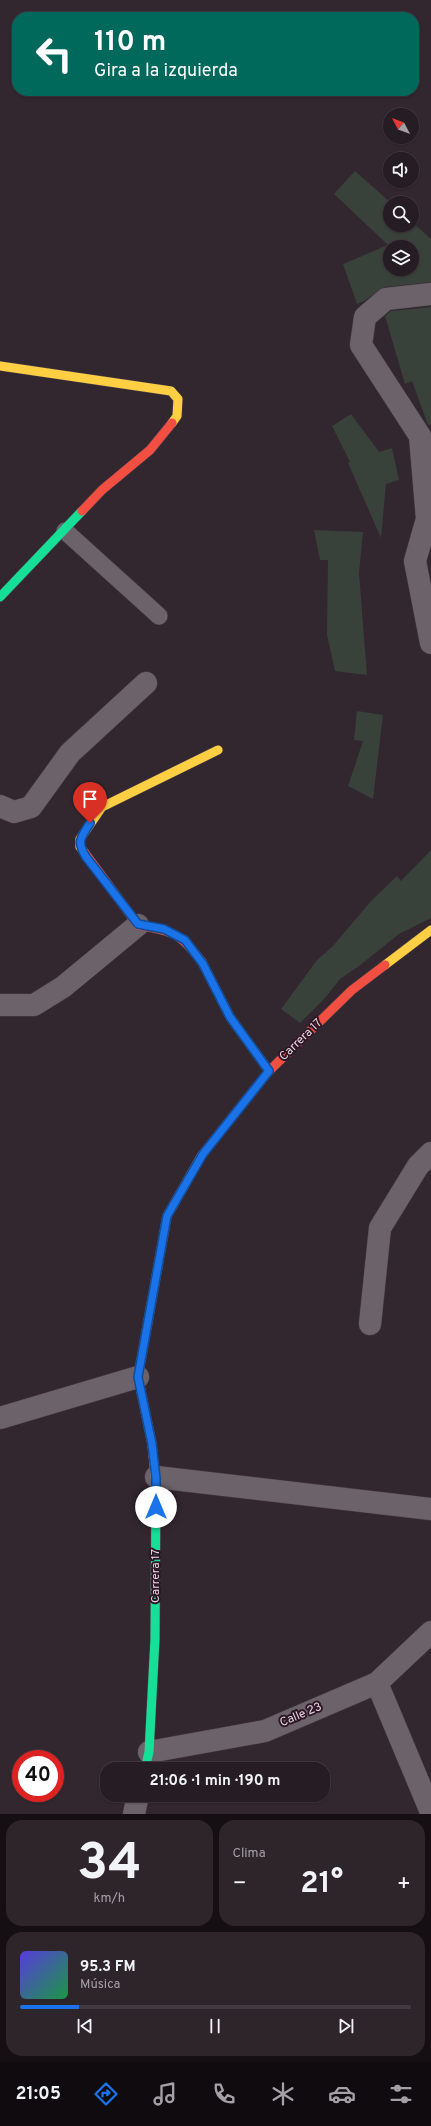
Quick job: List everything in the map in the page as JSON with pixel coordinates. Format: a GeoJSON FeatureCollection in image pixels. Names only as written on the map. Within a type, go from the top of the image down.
{"type":"FeatureCollection","features":[{"type":"Feature","properties":{"kind":"street"},"geometry":{"type":"LineString","coordinates":[[431,294],[386,299],[365,317],[361,345],[426,434],[427,519],[415,561],[425,586],[431,643]]}},
{"type":"Feature","properties":{"kind":"street"},"geometry":{"type":"LineString","coordinates":[[0,366],[171,391],[178,399],[177,416],[150,450],[102,490],[65,531],[0,598]]}},
{"type":"Feature","properties":{"kind":"street"},"geometry":{"type":"LineString","coordinates":[[0,806],[14,812],[31,807],[70,753],[146,683]]}},
{"type":"Feature","properties":{"kind":"street"},"geometry":{"type":"LineString","coordinates":[[218,750],[102,807],[80,839],[80,847],[86,857],[138,924],[164,929],[185,940],[203,964],[230,1017],[269,1071]]}},
{"type":"Feature","properties":{"kind":"street"},"geometry":{"type":"LineString","coordinates":[[0,1005],[34,1005],[63,987],[138,924]]}},
{"type":"Feature","properties":{"kind":"street","name":"Carrera 17"},"geometry":{"type":"LineString","coordinates":[[147,1761],[155,1639],[156,1478],[152,1444],[138,1377],[167,1216],[203,1154],[269,1071],[352,990],[431,930]]}},
{"type":"Feature","properties":{"kind":"street"},"geometry":{"type":"LineString","coordinates":[[370,1324],[380,1228],[418,1166],[431,1153]]}},
{"type":"Feature","properties":{"kind":"street"},"geometry":{"type":"LineString","coordinates":[[0,1418],[138,1377]]}},
{"type":"Feature","properties":{"kind":"street"},"geometry":{"type":"LineString","coordinates":[[156,1478],[431,1509]]}},
{"type":"Feature","properties":{"kind":"street","name":"Calle 23"},"geometry":{"type":"LineString","coordinates":[[147,1761],[265,1731],[377,1683],[431,1632]]}},
{"type":"Feature","properties":{"kind":"street"},"geometry":{"type":"LineString","coordinates":[[377,1683],[431,1812]]}},
{"type":"Feature","properties":{"kind":"street"},"geometry":{"type":"LineString","coordinates":[[134,1814],[137,1802]]}},
{"type":"Feature","properties":{"kind":"lane"},"geometry":{"type":"LineString","coordinates":[[65,531],[159,616]]}},
{"type":"Feature","properties":{"kind":"building"},"geometry":{"type":"Polygon","coordinates":[[[355,171],[383,196],[383,232],[419,232],[419,228],[431,239],[431,282],[384,287],[357,304],[343,264],[383,247],[383,276],[419,276],[419,240],[383,240],[334,194],[355,171]]]}},
{"type":"Feature","properties":{"kind":"building"},"geometry":{"type":"Polygon","coordinates":[[[431,307],[431,425],[428,425],[412,381],[405,384],[385,316],[391,311],[431,307]]]}},
{"type":"Feature","properties":{"kind":"building"},"geometry":{"type":"Polygon","coordinates":[[[351,414],[379,452],[392,448],[399,480],[386,484],[381,538],[348,463],[350,462],[332,426],[351,414]]]}},
{"type":"Feature","properties":{"kind":"building"},"geometry":{"type":"Polygon","coordinates":[[[314,530],[363,532],[359,573],[367,675],[335,671],[327,635],[328,560],[320,560],[314,530]]]}},
{"type":"Feature","properties":{"kind":"building"},"geometry":{"type":"Polygon","coordinates":[[[357,711],[383,715],[373,799],[348,786],[363,741],[354,740],[357,711]]]}},
{"type":"Feature","properties":{"kind":"building"},"geometry":{"type":"Polygon","coordinates":[[[431,850],[431,918],[399,934],[340,979],[325,998],[300,1023],[281,1009],[317,960],[333,946],[371,901],[397,876],[401,881],[431,850]]]}},
{"type":"Feature","properties":{"kind":"traffic: fast"},"geometry":{"type":"LineString","coordinates":[[0,597],[82,511]]}},
{"type":"Feature","properties":{"kind":"traffic: fast"},"geometry":{"type":"LineString","coordinates":[[202,962],[230,1017],[269,1071]]}},
{"type":"Feature","properties":{"kind":"traffic: fast"},"geometry":{"type":"LineString","coordinates":[[147,1762],[149,1752],[155,1639],[156,1484]]}},
{"type":"Feature","properties":{"kind":"traffic: slow"},"geometry":{"type":"LineString","coordinates":[[0,366],[171,391],[178,399],[177,416],[172,423]]}},
{"type":"Feature","properties":{"kind":"traffic: slow"},"geometry":{"type":"LineString","coordinates":[[84,852],[80,847],[80,839],[102,807],[218,750]]}},
{"type":"Feature","properties":{"kind":"traffic: slow"},"geometry":{"type":"LineString","coordinates":[[385,965],[431,930]]}},
{"type":"Feature","properties":{"kind":"traffic: slow"},"geometry":{"type":"LineString","coordinates":[[156,1484],[152,1444],[138,1377],[167,1216],[202,1155]]}},
{"type":"Feature","properties":{"kind":"traffic: jam"},"geometry":{"type":"LineString","coordinates":[[82,511],[102,490],[150,450],[172,423]]}},
{"type":"Feature","properties":{"kind":"traffic: jam"},"geometry":{"type":"LineString","coordinates":[[84,852],[138,925],[160,929],[182,939],[202,962]]}},
{"type":"Feature","properties":{"kind":"traffic: jam"},"geometry":{"type":"LineString","coordinates":[[202,1155],[269,1071],[352,990],[385,965]]}},
{"type":"Feature","properties":{"kind":"route"},"geometry":{"type":"LineString","coordinates":[[90,823],[80,839],[80,847],[86,857],[138,924],[164,929],[185,940],[203,964],[230,1017],[269,1071],[203,1154],[167,1216],[150,1301],[138,1377],[152,1444],[156,1478],[156,1507]]}}]}
